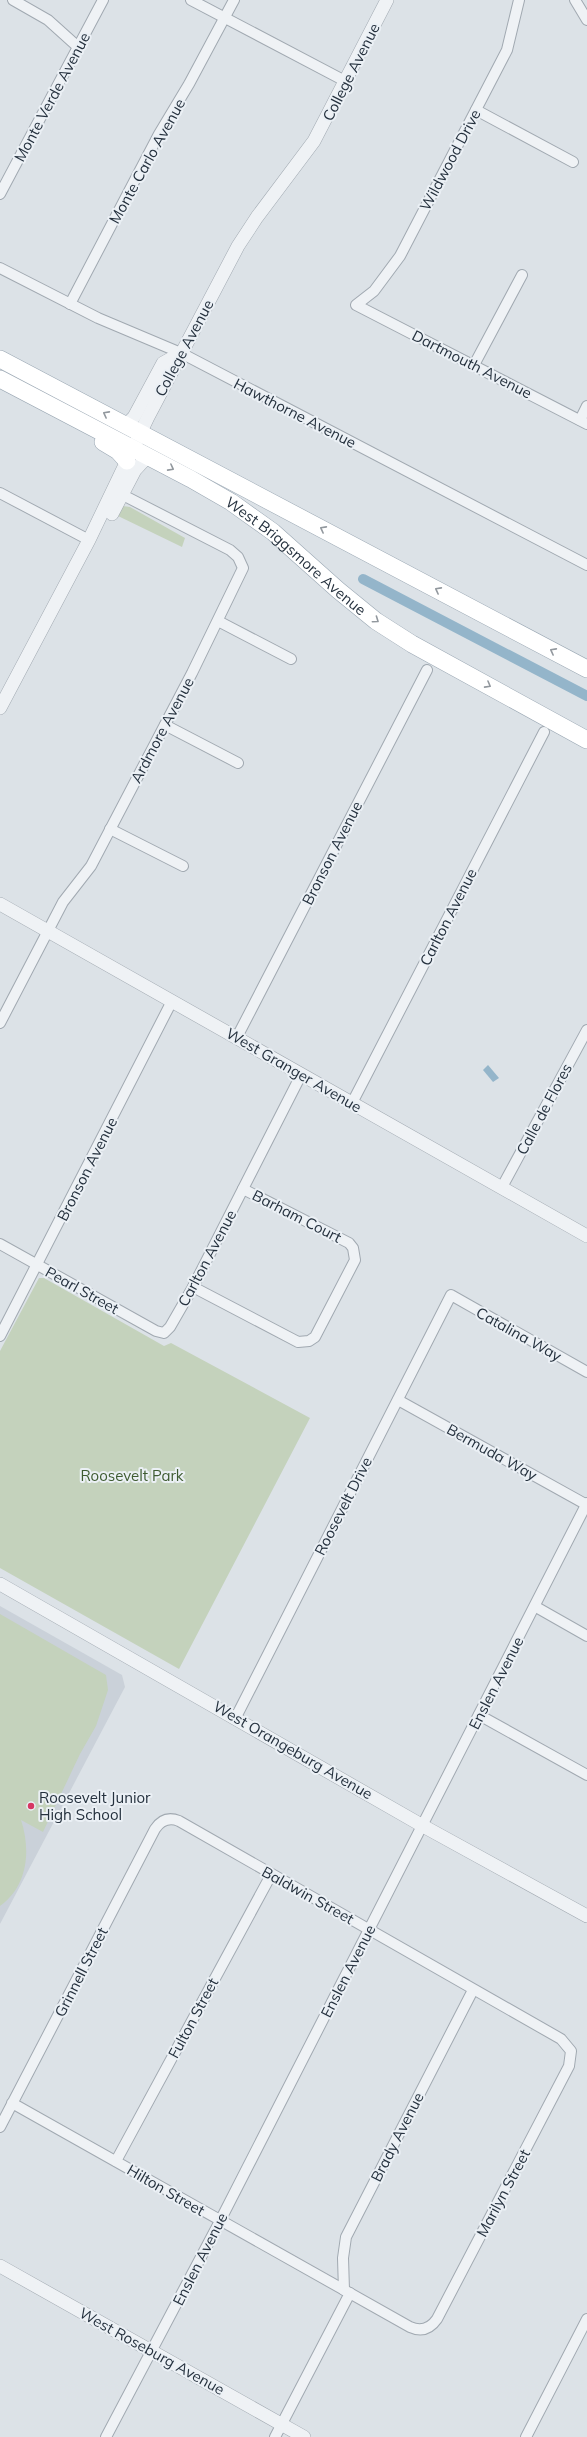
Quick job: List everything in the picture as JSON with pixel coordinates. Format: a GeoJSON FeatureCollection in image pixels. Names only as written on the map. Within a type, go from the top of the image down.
{"type":"FeatureCollection","features":[{"type":"Feature","properties":{"kind":"main road","name":"West Briggsmore Avenue"},"geometry":{"type":"LineString","coordinates":[[0,359],[587,669]]}},
{"type":"Feature","properties":{"kind":"main road","name":"West Briggsmore Avenue"},"geometry":{"type":"LineString","coordinates":[[0,380],[130,455],[148,456],[244,510],[358,607],[412,644],[587,740]]}},
{"type":"Feature","properties":{"kind":"street"},"geometry":{"type":"LineString","coordinates":[[13,0],[48,20],[78,47]]}},
{"type":"Feature","properties":{"kind":"street","name":"Monte Verde Avenue"},"geometry":{"type":"LineString","coordinates":[[0,194],[103,0]]}},
{"type":"Feature","properties":{"kind":"street"},"geometry":{"type":"LineString","coordinates":[[190,0],[345,81]]}},
{"type":"Feature","properties":{"kind":"street","name":"Monte Carlo Avenue"},"geometry":{"type":"LineString","coordinates":[[70,304],[159,134],[189,84],[234,0]]}},
{"type":"Feature","properties":{"kind":"street","name":"College Avenue"},"geometry":{"type":"LineString","coordinates":[[118,492],[130,455],[133,429],[181,353],[245,234],[314,141],[387,0]]}},
{"type":"Feature","properties":{"kind":"street","name":"Wildwood Drive"},"geometry":{"type":"LineString","coordinates":[[356,305],[374,292],[400,256],[507,50],[519,0]]}},
{"type":"Feature","properties":{"kind":"street"},"geometry":{"type":"LineString","coordinates":[[575,0],[587,20]]}},
{"type":"Feature","properties":{"kind":"street"},"geometry":{"type":"LineString","coordinates":[[476,110],[573,162]]}},
{"type":"Feature","properties":{"kind":"street","name":"Hawthorne Avenue"},"geometry":{"type":"LineString","coordinates":[[0,268],[70,304],[181,353],[587,565]]}},
{"type":"Feature","properties":{"kind":"street"},"geometry":{"type":"LineString","coordinates":[[474,365],[522,275]]}},
{"type":"Feature","properties":{"kind":"street","name":"Dartmouth Avenue"},"geometry":{"type":"LineString","coordinates":[[356,305],[583,422]]}},
{"type":"Feature","properties":{"kind":"street"},"geometry":{"type":"LineString","coordinates":[[133,429],[134,417],[163,363],[165,354],[161,345]]}},
{"type":"Feature","properties":{"kind":"street"},"geometry":{"type":"LineString","coordinates":[[163,363],[181,353]]}},
{"type":"Feature","properties":{"kind":"street"},"geometry":{"type":"LineString","coordinates":[[583,422],[587,406]]}},
{"type":"Feature","properties":{"kind":"street"},"geometry":{"type":"LineString","coordinates":[[0,708],[89,540],[101,534],[118,492],[148,456]]}},
{"type":"Feature","properties":{"kind":"street","name":"Ardmore Avenue"},"geometry":{"type":"LineString","coordinates":[[0,1022],[63,902],[91,866],[165,725],[242,572],[242,563],[230,550],[118,492]]}},
{"type":"Feature","properties":{"kind":"street"},"geometry":{"type":"LineString","coordinates":[[0,493],[89,540]]}},
{"type":"Feature","properties":{"kind":"street"},"geometry":{"type":"LineString","coordinates":[[218,621],[292,659]]}},
{"type":"Feature","properties":{"kind":"street","name":"Bronson Avenue"},"geometry":{"type":"LineString","coordinates":[[237,1037],[427,670]]}},
{"type":"Feature","properties":{"kind":"street"},"geometry":{"type":"LineString","coordinates":[[165,725],[238,763]]}},
{"type":"Feature","properties":{"kind":"street","name":"Carlton Avenue"},"geometry":{"type":"LineString","coordinates":[[352,1103],[544,732]]}},
{"type":"Feature","properties":{"kind":"street"},"geometry":{"type":"LineString","coordinates":[[110,829],[183,866]]}},
{"type":"Feature","properties":{"kind":"street","name":"West Granger Avenue"},"geometry":{"type":"LineString","coordinates":[[0,904],[587,1236]]}},
{"type":"Feature","properties":{"kind":"street","name":"Bronson Avenue"},"geometry":{"type":"LineString","coordinates":[[0,1336],[172,1001]]}},
{"type":"Feature","properties":{"kind":"street","name":"Calle de Flores"},"geometry":{"type":"LineString","coordinates":[[502,1187],[587,1030]]}},
{"type":"Feature","properties":{"kind":"street","name":"Carlton Avenue"},"geometry":{"type":"LineString","coordinates":[[164,1333],[170,1327],[193,1287],[302,1075]]}},
{"type":"Feature","properties":{"kind":"street","name":"Barham Court"},"geometry":{"type":"LineString","coordinates":[[193,1287],[298,1342],[309,1341],[315,1337],[355,1260],[353,1248],[349,1243],[243,1189]]}},
{"type":"Feature","properties":{"kind":"street","name":"Pearl Street"},"geometry":{"type":"LineString","coordinates":[[0,1244],[156,1331],[164,1333]]}},
{"type":"Feature","properties":{"kind":"street","name":"Catalina Way"},"geometry":{"type":"LineString","coordinates":[[451,1295],[587,1372]]}},
{"type":"Feature","properties":{"kind":"street","name":"Roosevelt Drive"},"geometry":{"type":"LineString","coordinates":[[236,1717],[451,1295]]}},
{"type":"Feature","properties":{"kind":"street","name":"Bermuda Way"},"geometry":{"type":"LineString","coordinates":[[398,1400],[587,1504]]}},
{"type":"Feature","properties":{"kind":"street","name":"Enslen Avenue"},"geometry":{"type":"LineString","coordinates":[[106,2437],[220,2221],[479,1715],[536,1607],[587,1504]]}},
{"type":"Feature","properties":{"kind":"street","name":"West Orangeburg Avenue"},"geometry":{"type":"LineString","coordinates":[[0,1584],[236,1717],[423,1826],[587,1916]]}},
{"type":"Feature","properties":{"kind":"street"},"geometry":{"type":"LineString","coordinates":[[536,1607],[587,1636]]}},
{"type":"Feature","properties":{"kind":"street"},"geometry":{"type":"LineString","coordinates":[[479,1715],[587,1774]]}},
{"type":"Feature","properties":{"kind":"street","name":"Baldwin Street"},"geometry":{"type":"LineString","coordinates":[[165,1820],[179,1821],[271,1875],[370,1929],[473,1990],[561,2039],[571,2051]]}},
{"type":"Feature","properties":{"kind":"street","name":"Grinnell Street"},"geometry":{"type":"LineString","coordinates":[[0,2127],[155,1829],[165,1820]]}},
{"type":"Feature","properties":{"kind":"street","name":"Fulton Street"},"geometry":{"type":"LineString","coordinates":[[116,2162],[271,1875]]}},
{"type":"Feature","properties":{"kind":"street","name":"Brady Avenue"},"geometry":{"type":"LineString","coordinates":[[275,2437],[347,2292],[343,2258],[346,2237],[473,1990]]}},
{"type":"Feature","properties":{"kind":"street","name":"Marilyn Street"},"geometry":{"type":"LineString","coordinates":[[426,2329],[433,2324],[441,2312],[569,2066],[571,2051]]}},
{"type":"Feature","properties":{"kind":"street","name":"Hilton Street"},"geometry":{"type":"LineString","coordinates":[[12,2103],[410,2327],[426,2329]]}},
{"type":"Feature","properties":{"kind":"street","name":"West Roseburg Avenue"},"geometry":{"type":"LineString","coordinates":[[0,2266],[304,2437]]}},
{"type":"Feature","properties":{"kind":"street"},"geometry":{"type":"LineString","coordinates":[[526,2437],[587,2319]]}},
{"type":"Feature","properties":{"kind":"shaded area","name":"Roosevelt Junior High School"},"geometry":{"type":"Polygon","coordinates":[[[0,1606],[122,1675],[125,1687],[0,1924],[0,1606]]]}},
{"type":"Feature","properties":{"kind":"green space"},"geometry":{"type":"Polygon","coordinates":[[[123,506],[130,507],[185,538],[182,547],[116,515],[123,506]]]}},
{"type":"Feature","properties":{"kind":"green space","name":"Roosevelt Park"},"geometry":{"type":"Polygon","coordinates":[[[39,1278],[44,1278],[164,1346],[171,1343],[310,1418],[179,1669],[0,1568],[0,1351],[39,1278]]]}},
{"type":"Feature","properties":{"kind":"green space","name":"Roosevelt Junior High School"},"geometry":{"type":"Polygon","coordinates":[[[0,1614],[106,1675],[108,1690],[96,1726],[80,1754],[43,1832],[21,1820],[26,1843],[25,1867],[22,1878],[16,1888],[9,1898],[0,1906],[0,1614]]]}},
{"type":"Feature","properties":{"kind":"water"},"geometry":{"type":"Polygon","coordinates":[[[488,1065],[499,1078],[493,1082],[483,1070],[488,1065]]]}},
{"type":"Feature","properties":{"kind":"waterway"},"geometry":{"type":"LineString","coordinates":[[363,579],[587,696]]}},
{"type":"Feature","properties":{"kind":"place","name":"Roosevelt Junior High School"},"geometry":{"type":"Point","coordinates":[31,1806]}}]}
